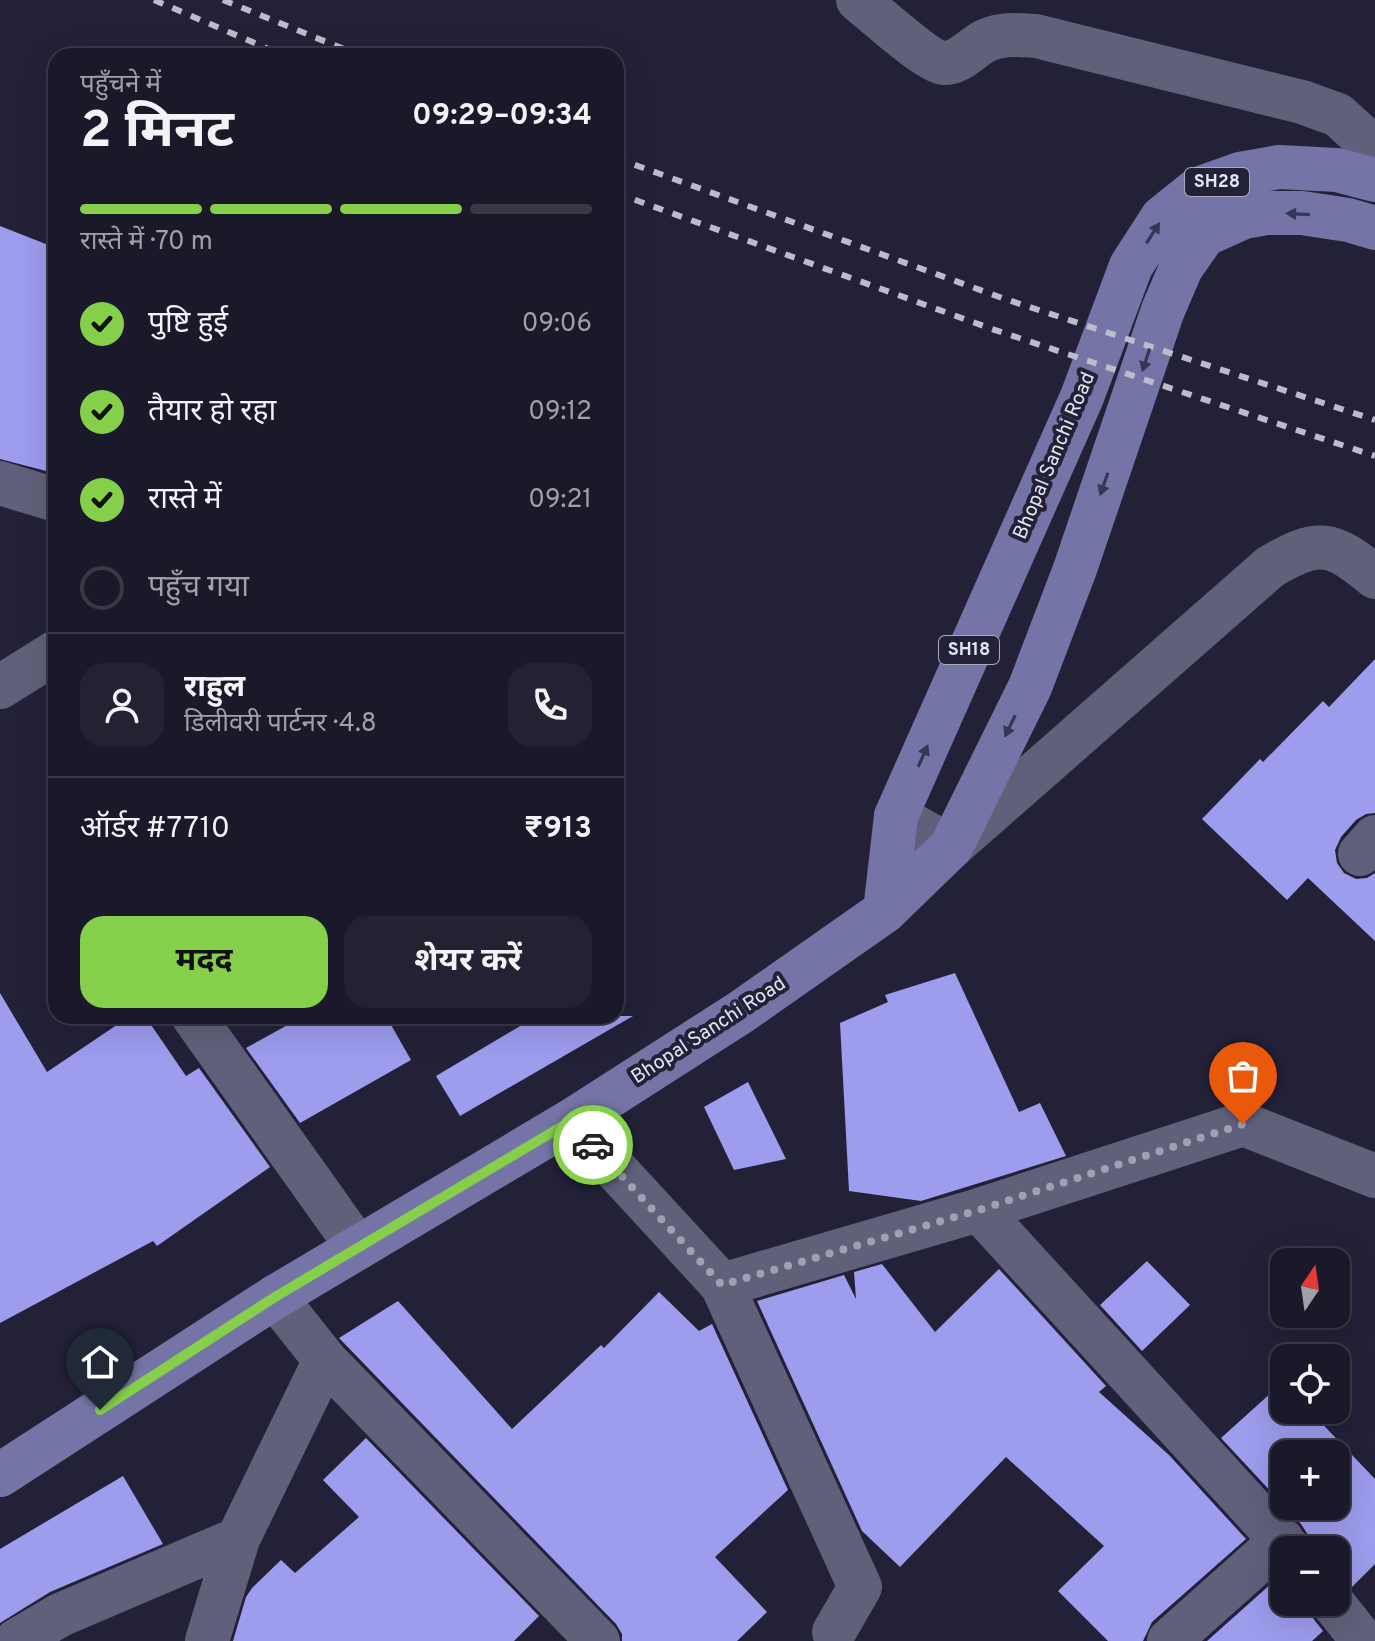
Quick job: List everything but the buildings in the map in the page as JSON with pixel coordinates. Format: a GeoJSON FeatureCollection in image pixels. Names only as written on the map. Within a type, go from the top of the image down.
{"type":"FeatureCollection","features":[{"type":"Feature","properties":{"kind":"main road","name":"Bhopal Sanchi Road"},"geometry":{"type":"LineString","coordinates":[[885,911],[896,816],[1082,397],[1131,266],[1162,218],[1198,189],[1240,174],[1279,167],[1337,170],[1375,180]]}},
{"type":"Feature","properties":{"kind":"main road","name":"Bhopal Sanchi Road"},"geometry":{"type":"LineString","coordinates":[[0,1475],[275,1297],[571,1121],[741,1012],[885,911],[951,847],[1030,687],[1075,569],[1163,310],[1181,268],[1204,235],[1244,217],[1266,213],[1302,213],[1348,220],[1375,228]]}},
{"type":"Feature","properties":{"kind":"street"},"geometry":{"type":"LineString","coordinates":[[858,0],[928,56],[943,63],[957,59],[986,40],[1010,34],[1036,36],[1302,102],[1338,115],[1375,149]]}},
{"type":"Feature","properties":{"kind":"street"},"geometry":{"type":"LineString","coordinates":[[0,483],[48,488]]}},
{"type":"Feature","properties":{"kind":"street"},"geometry":{"type":"LineString","coordinates":[[896,816],[951,847],[1270,567],[1297,550],[1327,546],[1352,557],[1375,577]]}},
{"type":"Feature","properties":{"kind":"street"},"geometry":{"type":"LineString","coordinates":[[0,687],[48,657]]}},
{"type":"Feature","properties":{"kind":"street"},"geometry":{"type":"LineString","coordinates":[[199,1024],[358,1248]]}},
{"type":"Feature","properties":{"kind":"street"},"geometry":{"type":"LineString","coordinates":[[571,1121],[722,1285],[860,1587],[834,1632]]}},
{"type":"Feature","properties":{"kind":"street"},"geometry":{"type":"LineString","coordinates":[[722,1285],[979,1210],[1243,1124],[1375,1176]]}},
{"type":"Feature","properties":{"kind":"street"},"geometry":{"type":"LineString","coordinates":[[979,1210],[1278,1536]]}},
{"type":"Feature","properties":{"kind":"street"},"geometry":{"type":"LineString","coordinates":[[275,1297],[325,1360],[598,1641]]}},
{"type":"Feature","properties":{"kind":"street"},"geometry":{"type":"LineString","coordinates":[[207,1641],[238,1539],[325,1360]]}},
{"type":"Feature","properties":{"kind":"street"},"geometry":{"type":"LineString","coordinates":[[16,1641],[54,1628],[238,1539]]}},
{"type":"Feature","properties":{"kind":"street"},"geometry":{"type":"LineString","coordinates":[[1169,1641],[1270,1558]]}},
{"type":"Feature","properties":{"kind":"street"},"geometry":{"type":"LineString","coordinates":[[1343,1616],[1363,1641]]}},
{"type":"Feature","properties":{"kind":"railway"},"geometry":{"type":"LineString","coordinates":[[154,0],[266,48]]}},
{"type":"Feature","properties":{"kind":"railway"},"geometry":{"type":"LineString","coordinates":[[223,0],[341,48]]}},
{"type":"Feature","properties":{"kind":"railway"},"geometry":{"type":"LineString","coordinates":[[624,161],[1005,299],[1375,420]]}},
{"type":"Feature","properties":{"kind":"railway"},"geometry":{"type":"LineString","coordinates":[[624,196],[992,329],[1375,456]]}},
{"type":"Feature","properties":{"kind":"way so far"},"geometry":{"type":"LineString","coordinates":[[593,1145],[722,1285],[979,1210],[1243,1124]]}},
{"type":"Feature","properties":{"kind":"route"},"geometry":{"type":"LineString","coordinates":[[100,1410],[275,1297],[571,1121],[593,1145]]}}]}
